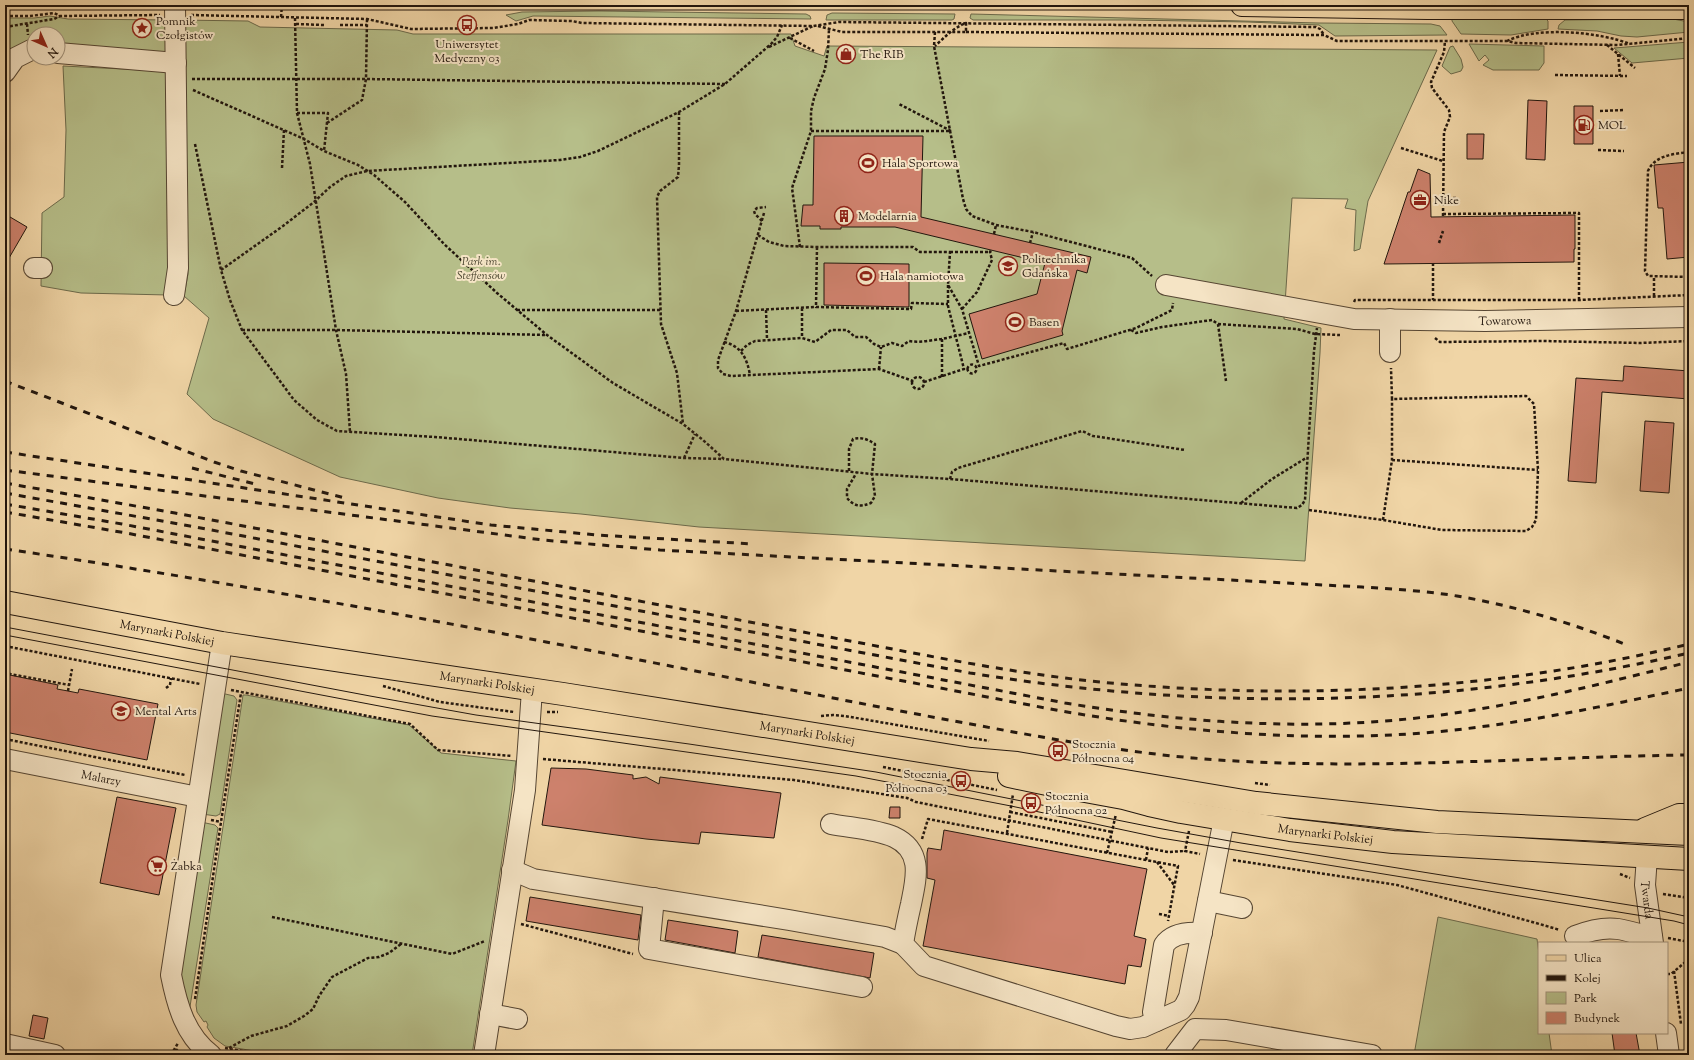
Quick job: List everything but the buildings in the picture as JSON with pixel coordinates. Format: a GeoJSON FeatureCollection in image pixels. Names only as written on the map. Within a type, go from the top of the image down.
{"type":"FeatureCollection","features":[{"type":"Feature","properties":{"kind":"main road"},"geometry":{"type":"LineString","coordinates":[[1242,5],[1427,8],[1689,8]]}},
{"type":"Feature","properties":{"kind":"main road","name":"Marynarki Polskiej"},"geometry":{"type":"LineString","coordinates":[[5,602],[222,643],[971,759],[1024,764],[1256,803],[1437,822],[1689,834]]}},
{"type":"Feature","properties":{"kind":"main road","name":"Marynarki Polskiej"},"geometry":{"type":"LineString","coordinates":[[971,759],[992,770],[1011,776],[1123,798],[1192,814],[1290,830],[1393,842],[1689,859]]}},
{"type":"Feature","properties":{"kind":"main road"},"geometry":{"type":"LineString","coordinates":[[1224,819],[1229,798]]}},
{"type":"Feature","properties":{"kind":"main road"},"geometry":{"type":"LineString","coordinates":[[1638,832],[1679,815],[1689,815]]}},
{"type":"Feature","properties":{"kind":"street"},"geometry":{"type":"LineString","coordinates":[[174,295],[173,268],[176,75],[175,10]]}},
{"type":"Feature","properties":{"kind":"street"},"geometry":{"type":"LineString","coordinates":[[5,72],[15,58],[26,52]]}},
{"type":"Feature","properties":{"kind":"street"},"geometry":{"type":"LineString","coordinates":[[66,54],[176,75]]}},
{"type":"Feature","properties":{"kind":"street","name":"Towarowa"},"geometry":{"type":"LineString","coordinates":[[1171,286],[1321,314],[1344,326],[1354,319],[1485,321],[1689,317]]}},
{"type":"Feature","properties":{"kind":"street"},"geometry":{"type":"LineString","coordinates":[[1390,319],[1390,352]]}},
{"type":"Feature","properties":{"kind":"street"},"geometry":{"type":"LineString","coordinates":[[204,1049],[180,1011],[171,975],[222,643]]}},
{"type":"Feature","properties":{"kind":"street"},"geometry":{"type":"LineString","coordinates":[[484,1055],[525,790],[532,690]]}},
{"type":"Feature","properties":{"kind":"street","name":"Malarzy"},"geometry":{"type":"LineString","coordinates":[[5,758],[198,797]]}},
{"type":"Feature","properties":{"kind":"street"},"geometry":{"type":"LineString","coordinates":[[512,870],[533,879],[885,937],[903,944],[924,966],[1116,1026],[1130,1029],[1143,1027],[1176,1013],[1185,1005],[1189,997],[1224,819]]}},
{"type":"Feature","properties":{"kind":"street"},"geometry":{"type":"LineString","coordinates":[[831,824],[895,838],[902,842],[912,854],[917,874],[903,944]]}},
{"type":"Feature","properties":{"kind":"street","name":"Twarda"},"geometry":{"type":"LineString","coordinates":[[1648,856],[1646,885],[1653,940]]}},
{"type":"Feature","properties":{"kind":"street"},"geometry":{"type":"LineString","coordinates":[[654,898],[649,949],[862,987]]}},
{"type":"Feature","properties":{"kind":"street"},"geometry":{"type":"LineString","coordinates":[[1208,901],[1242,908]]}},
{"type":"Feature","properties":{"kind":"street"},"geometry":{"type":"LineString","coordinates":[[1575,936],[1587,931],[1617,929],[1653,940]]}},
{"type":"Feature","properties":{"kind":"street"},"geometry":{"type":"LineString","coordinates":[[1156,1021],[1153,1012],[1164,945],[1170,939],[1180,935],[1192,932],[1202,933]]}},
{"type":"Feature","properties":{"kind":"street"},"geometry":{"type":"LineString","coordinates":[[490,1014],[517,1019]]}},
{"type":"Feature","properties":{"kind":"street"},"geometry":{"type":"LineString","coordinates":[[1175,1055],[1195,1029],[1226,1030],[1372,1055]]}},
{"type":"Feature","properties":{"kind":"street"},"geometry":{"type":"LineString","coordinates":[[1669,1055],[1674,1032]]}},
{"type":"Feature","properties":{"kind":"street"},"geometry":{"type":"LineString","coordinates":[[5,1044],[55,1055]]}},
{"type":"Feature","properties":{"kind":"path"},"geometry":{"type":"LineString","coordinates":[[282,5],[282,17]]}},
{"type":"Feature","properties":{"kind":"path"},"geometry":{"type":"LineString","coordinates":[[5,27],[54,19],[60,16],[175,10],[296,18],[367,19],[411,29],[493,28],[518,24],[529,20],[572,20],[582,23],[813,26],[839,22],[1316,27],[1320,29],[1324,35]]}},
{"type":"Feature","properties":{"kind":"path"},"geometry":{"type":"LineString","coordinates":[[5,16],[30,16],[54,13],[60,16]]}},
{"type":"Feature","properties":{"kind":"path"},"geometry":{"type":"LineString","coordinates":[[296,18],[296,80],[298,112],[310,164],[314,202],[336,330],[346,374],[350,432]]}},
{"type":"Feature","properties":{"kind":"path"},"geometry":{"type":"LineString","coordinates":[[327,123],[362,100],[366,79],[367,19]]}},
{"type":"Feature","properties":{"kind":"path"},"geometry":{"type":"LineString","coordinates":[[934,46],[949,32],[966,23]]}},
{"type":"Feature","properties":{"kind":"path"},"geometry":{"type":"LineString","coordinates":[[966,23],[966,32]]}},
{"type":"Feature","properties":{"kind":"path"},"geometry":{"type":"LineString","coordinates":[[296,24],[324,25]]}},
{"type":"Feature","properties":{"kind":"path"},"geometry":{"type":"LineString","coordinates":[[340,25],[367,25]]}},
{"type":"Feature","properties":{"kind":"path"},"geometry":{"type":"LineString","coordinates":[[221,270],[314,202],[330,187],[346,176],[368,171],[560,160],[580,157],[598,151],[679,112],[725,84],[777,37],[782,25]]}},
{"type":"Feature","properties":{"kind":"path"},"geometry":{"type":"LineString","coordinates":[[766,48],[813,26]]}},
{"type":"Feature","properties":{"kind":"path"},"geometry":{"type":"LineString","coordinates":[[818,26],[842,32],[1324,35],[1337,41],[1507,41],[1516,43],[1607,45],[1689,38]]}},
{"type":"Feature","properties":{"kind":"path"},"geometry":{"type":"LineString","coordinates":[[800,247],[792,188],[811,131],[813,105],[827,56],[829,29]]}},
{"type":"Feature","properties":{"kind":"path"},"geometry":{"type":"LineString","coordinates":[[913,381],[913,386],[916,389],[921,388],[924,382],[965,369],[970,365],[977,366],[1064,343],[1067,349],[1130,330],[1172,310],[1171,286],[1147,273],[1132,258],[1033,232],[996,225],[972,216],[966,209],[934,46],[935,32]]}},
{"type":"Feature","properties":{"kind":"path"},"geometry":{"type":"LineString","coordinates":[[1507,41],[1516,37],[1547,33],[1595,34],[1616,38],[1630,44]]}},
{"type":"Feature","properties":{"kind":"path"},"geometry":{"type":"LineString","coordinates":[[790,38],[814,51]]}},
{"type":"Feature","properties":{"kind":"path"},"geometry":{"type":"LineString","coordinates":[[1445,41],[1444,52],[1431,82],[1432,88],[1449,110],[1450,116],[1444,132],[1443,215],[1579,213],[1579,300]]}},
{"type":"Feature","properties":{"kind":"path"},"geometry":{"type":"LineString","coordinates":[[1607,45],[1635,68]]}},
{"type":"Feature","properties":{"kind":"path"},"geometry":{"type":"LineString","coordinates":[[1618,53],[1620,76]]}},
{"type":"Feature","properties":{"kind":"path"},"geometry":{"type":"LineString","coordinates":[[176,75],[296,80],[366,79],[725,84]]}},
{"type":"Feature","properties":{"kind":"path"},"geometry":{"type":"LineString","coordinates":[[176,75],[304,139],[324,151],[358,165],[368,171],[405,202],[444,244],[516,310],[547,335],[613,383],[683,424],[724,459]]}},
{"type":"Feature","properties":{"kind":"path"},"geometry":{"type":"LineString","coordinates":[[1555,75],[1626,76]]}},
{"type":"Feature","properties":{"kind":"path"},"geometry":{"type":"LineString","coordinates":[[899,104],[951,131]]}},
{"type":"Feature","properties":{"kind":"path"},"geometry":{"type":"LineString","coordinates":[[1600,111],[1624,110]]}},
{"type":"Feature","properties":{"kind":"path"},"geometry":{"type":"LineString","coordinates":[[298,112],[328,113],[324,151]]}},
{"type":"Feature","properties":{"kind":"path"},"geometry":{"type":"LineString","coordinates":[[679,112],[678,177],[660,191],[657,197],[660,324],[677,373],[683,424]]}},
{"type":"Feature","properties":{"kind":"path"},"geometry":{"type":"LineString","coordinates":[[282,168],[284,130]]}},
{"type":"Feature","properties":{"kind":"path"},"geometry":{"type":"LineString","coordinates":[[811,131],[951,131]]}},
{"type":"Feature","properties":{"kind":"path"},"geometry":{"type":"LineString","coordinates":[[193,137],[221,270],[230,300],[242,330],[294,400],[317,420],[337,431],[435,436],[684,458],[724,459],[872,474],[950,479],[1297,508],[1302,505],[1305,500],[1306,458],[1315,334],[1321,314]]}},
{"type":"Feature","properties":{"kind":"path"},"geometry":{"type":"LineString","coordinates":[[1401,148],[1444,161]]}},
{"type":"Feature","properties":{"kind":"path"},"geometry":{"type":"LineString","coordinates":[[1598,150],[1624,150]]}},
{"type":"Feature","properties":{"kind":"path"},"geometry":{"type":"LineString","coordinates":[[1689,152],[1666,155],[1650,166],[1648,171],[1645,271],[1648,276],[1689,277]]}},
{"type":"Feature","properties":{"kind":"path"},"geometry":{"type":"LineString","coordinates":[[1443,198],[1458,198]]}},
{"type":"Feature","properties":{"kind":"path"},"geometry":{"type":"LineString","coordinates":[[762,222],[754,211],[758,208],[766,207]]}},
{"type":"Feature","properties":{"kind":"path"},"geometry":{"type":"LineString","coordinates":[[764,213],[736,311],[718,360],[718,368],[723,374],[731,376],[879,369],[913,381],[917,378],[924,382]]}},
{"type":"Feature","properties":{"kind":"path"},"geometry":{"type":"LineString","coordinates":[[994,234],[996,225]]}},
{"type":"Feature","properties":{"kind":"path"},"geometry":{"type":"LineString","coordinates":[[1439,243],[1443,231]]}},
{"type":"Feature","properties":{"kind":"path"},"geometry":{"type":"LineString","coordinates":[[1030,243],[1033,232]]}},
{"type":"Feature","properties":{"kind":"path"},"geometry":{"type":"LineString","coordinates":[[758,235],[775,245],[800,247],[913,246],[920,252],[991,251],[992,260],[977,292],[962,309]]}},
{"type":"Feature","properties":{"kind":"path"},"geometry":{"type":"LineString","coordinates":[[816,307],[817,247]]}},
{"type":"Feature","properties":{"kind":"path"},"geometry":{"type":"LineString","coordinates":[[948,285],[962,309],[969,333],[977,366],[975,372],[972,374],[965,369],[955,336],[948,304],[948,285],[950,252]]}},
{"type":"Feature","properties":{"kind":"path"},"geometry":{"type":"LineString","coordinates":[[1433,263],[1433,300]]}},
{"type":"Feature","properties":{"kind":"path"},"geometry":{"type":"LineString","coordinates":[[1654,276],[1654,296]]}},
{"type":"Feature","properties":{"kind":"path"},"geometry":{"type":"LineString","coordinates":[[1130,330],[1136,333],[1162,327],[1212,320],[1218,324],[1297,329],[1315,334],[1344,326],[1355,300],[1579,300],[1689,295]]}},
{"type":"Feature","properties":{"kind":"path"},"geometry":{"type":"LineString","coordinates":[[736,311],[816,307],[911,309],[912,303],[948,304]]}},
{"type":"Feature","properties":{"kind":"path"},"geometry":{"type":"LineString","coordinates":[[802,308],[802,338]]}},
{"type":"Feature","properties":{"kind":"path"},"geometry":{"type":"LineString","coordinates":[[516,310],[660,310]]}},
{"type":"Feature","properties":{"kind":"path"},"geometry":{"type":"LineString","coordinates":[[766,310],[767,339]]}},
{"type":"Feature","properties":{"kind":"path"},"geometry":{"type":"LineString","coordinates":[[1218,324],[1226,381]]}},
{"type":"Feature","properties":{"kind":"path"},"geometry":{"type":"LineString","coordinates":[[242,330],[336,330],[547,335]]}},
{"type":"Feature","properties":{"kind":"path"},"geometry":{"type":"LineString","coordinates":[[741,351],[754,341],[767,339],[802,338],[815,342],[831,330],[847,330],[855,337],[866,337],[880,347],[892,343],[902,346],[909,341],[917,343],[929,340],[942,340],[969,333]]}},
{"type":"Feature","properties":{"kind":"path"},"geometry":{"type":"LineString","coordinates":[[1433,337],[1440,342],[1543,341],[1640,343],[1689,341]]}},
{"type":"Feature","properties":{"kind":"path"},"geometry":{"type":"LineString","coordinates":[[942,340],[942,377]]}},
{"type":"Feature","properties":{"kind":"path"},"geometry":{"type":"LineString","coordinates":[[724,342],[735,346],[746,356],[750,375]]}},
{"type":"Feature","properties":{"kind":"path"},"geometry":{"type":"LineString","coordinates":[[879,369],[880,347]]}},
{"type":"Feature","properties":{"kind":"path"},"geometry":{"type":"LineString","coordinates":[[1383,520],[1392,460],[1390,352]]}},
{"type":"Feature","properties":{"kind":"path"},"geometry":{"type":"LineString","coordinates":[[1309,510],[1442,530],[1526,532],[1532,527],[1536,520],[1538,470],[1534,404],[1526,396],[1392,399]]}},
{"type":"Feature","properties":{"kind":"path"},"geometry":{"type":"LineString","coordinates":[[950,479],[952,472],[958,468],[1082,431],[1094,436],[1185,450]]}},
{"type":"Feature","properties":{"kind":"path"},"geometry":{"type":"LineString","coordinates":[[684,458],[695,434]]}},
{"type":"Feature","properties":{"kind":"path"},"geometry":{"type":"LineString","coordinates":[[849,471],[849,448],[853,439],[860,438],[869,440],[875,444],[872,474],[875,496],[872,503],[861,506],[853,505],[847,498],[847,489],[857,472]]}},
{"type":"Feature","properties":{"kind":"path"},"geometry":{"type":"LineString","coordinates":[[1240,503],[1272,479],[1306,458]]}},
{"type":"Feature","properties":{"kind":"path"},"geometry":{"type":"LineString","coordinates":[[1392,460],[1538,470]]}},
{"type":"Feature","properties":{"kind":"path"},"geometry":{"type":"LineString","coordinates":[[5,646],[205,685]]}},
{"type":"Feature","properties":{"kind":"path"},"geometry":{"type":"LineString","coordinates":[[68,691],[72,669]]}},
{"type":"Feature","properties":{"kind":"path"},"geometry":{"type":"LineString","coordinates":[[5,670],[10,674],[69,685]]}},
{"type":"Feature","properties":{"kind":"path"},"geometry":{"type":"LineString","coordinates":[[166,688],[170,685],[171,678]]}},
{"type":"Feature","properties":{"kind":"path"},"geometry":{"type":"LineString","coordinates":[[229,690],[410,724],[438,750],[794,780],[901,797],[1168,852],[1184,851],[1397,884],[1536,923],[1575,936]]}},
{"type":"Feature","properties":{"kind":"path"},"geometry":{"type":"LineString","coordinates":[[194,1002],[241,693]]}},
{"type":"Feature","properties":{"kind":"path"},"geometry":{"type":"LineString","coordinates":[[5,739],[192,776]]}},
{"type":"Feature","properties":{"kind":"path"},"geometry":{"type":"LineString","coordinates":[[883,767],[1000,790]]}},
{"type":"Feature","properties":{"kind":"path"},"geometry":{"type":"LineString","coordinates":[[1006,792],[1013,793]]}},
{"type":"Feature","properties":{"kind":"path"},"geometry":{"type":"LineString","coordinates":[[1007,833],[1010,812],[1112,832]]}},
{"type":"Feature","properties":{"kind":"path"},"geometry":{"type":"LineString","coordinates":[[1107,853],[1116,813]]}},
{"type":"Feature","properties":{"kind":"path"},"geometry":{"type":"LineString","coordinates":[[1184,851],[1192,814]]}},
{"type":"Feature","properties":{"kind":"path"},"geometry":{"type":"LineString","coordinates":[[923,839],[928,818],[1178,866],[1169,917],[1159,914]]}},
{"type":"Feature","properties":{"kind":"path"},"geometry":{"type":"LineString","coordinates":[[1146,860],[1148,848]]}},
{"type":"Feature","properties":{"kind":"path"},"geometry":{"type":"LineString","coordinates":[[1156,862],[1174,886]]}},
{"type":"Feature","properties":{"kind":"path"},"geometry":{"type":"LineString","coordinates":[[272,917],[452,954],[482,941],[488,940]]}},
{"type":"Feature","properties":{"kind":"path"},"geometry":{"type":"LineString","coordinates":[[525,924],[639,956]]}},
{"type":"Feature","properties":{"kind":"path"},"geometry":{"type":"LineString","coordinates":[[181,1055],[287,1026],[313,1009],[319,996],[332,977],[368,958],[379,957],[389,953],[402,944]]}},
{"type":"Feature","properties":{"kind":"path"},"geometry":{"type":"LineString","coordinates":[[1668,974],[1674,971],[1689,958]]}},
{"type":"Feature","properties":{"kind":"path"},"geometry":{"type":"LineString","coordinates":[[1674,971],[1674,1032]]}},
{"type":"Feature","properties":{"kind":"path"},"geometry":{"type":"LineString","coordinates":[[204,1049],[265,1055]]}},
{"type":"Feature","properties":{"kind":"green space"},"geometry":{"type":"Polygon","coordinates":[[[599,11],[806,14],[810,16],[811,19],[533,16],[516,21],[506,15],[522,12],[599,11]]]}},
{"type":"Feature","properties":{"kind":"green space"},"geometry":{"type":"Polygon","coordinates":[[[832,13],[955,14],[954,19],[952,20],[826,20],[827,15],[832,13]]]}},
{"type":"Feature","properties":{"kind":"green space"},"geometry":{"type":"Polygon","coordinates":[[[971,14],[1319,23],[1431,24],[1440,26],[1447,35],[1335,36],[1319,25],[1130,20],[973,20],[970,18],[971,14]]]}},
{"type":"Feature","properties":{"kind":"green space"},"geometry":{"type":"Polygon","coordinates":[[[50,16],[68,19],[171,20],[169,55],[66,49],[66,26],[26,26],[26,51],[5,65],[5,18],[34,18],[50,16]]]}},
{"type":"Feature","properties":{"kind":"green space"},"geometry":{"type":"Polygon","coordinates":[[[1452,18],[1546,19],[1548,21],[1548,29],[1511,35],[1461,34],[1452,21],[1452,18]]]}},
{"type":"Feature","properties":{"kind":"green space"},"geometry":{"type":"Polygon","coordinates":[[[1673,19],[1689,22],[1689,32],[1637,37],[1621,36],[1597,31],[1558,29],[1559,25],[1565,20],[1673,19]]]}},
{"type":"Feature","properties":{"kind":"green space","name":"Park im. Steffensów"},"geometry":{"type":"Polygon","coordinates":[[[179,20],[248,21],[260,27],[397,30],[413,34],[791,34],[795,46],[824,56],[827,46],[1437,50],[1368,201],[1360,249],[1354,251],[1356,210],[1345,208],[1348,199],[1292,198],[1284,319],[1321,328],[1305,561],[699,527],[510,508],[438,498],[340,477],[213,419],[187,394],[209,318],[184,296],[188,274],[179,20]]]}},
{"type":"Feature","properties":{"kind":"green space"},"geometry":{"type":"Polygon","coordinates":[[[1689,42],[1689,58],[1632,63],[1614,48],[1689,42]]]}},
{"type":"Feature","properties":{"kind":"green space"},"geometry":{"type":"Polygon","coordinates":[[[1469,44],[1544,46],[1544,63],[1539,70],[1493,70],[1483,65],[1489,60],[1485,55],[1479,61],[1469,44]]]}},
{"type":"Feature","properties":{"kind":"green space"},"geometry":{"type":"Polygon","coordinates":[[[1453,46],[1461,59],[1463,67],[1461,71],[1451,74],[1442,66],[1450,47],[1453,46]]]}},
{"type":"Feature","properties":{"kind":"green space"},"geometry":{"type":"Polygon","coordinates":[[[63,66],[163,71],[168,76],[170,175],[168,295],[81,293],[41,286],[42,213],[64,197],[66,130],[63,66]]]}},
{"type":"Feature","properties":{"kind":"green space"},"geometry":{"type":"Polygon","coordinates":[[[221,693],[234,696],[237,700],[220,814],[216,816],[202,814],[221,693]]]}},
{"type":"Feature","properties":{"kind":"green space"},"geometry":{"type":"Polygon","coordinates":[[[243,695],[409,725],[441,753],[516,761],[472,1055],[277,1055],[225,1046],[214,1038],[207,1027],[208,1025],[206,1021],[204,1022],[197,1012],[196,1005],[243,695]]]}},
{"type":"Feature","properties":{"kind":"green space"},"geometry":{"type":"Polygon","coordinates":[[[201,822],[215,825],[218,828],[189,1013],[181,976],[201,822]]]}},
{"type":"Feature","properties":{"kind":"green space"},"geometry":{"type":"Polygon","coordinates":[[[1438,917],[1537,939],[1538,1034],[1549,1034],[1552,1055],[1414,1055],[1438,917]]]}},
{"type":"Feature","properties":{"kind":"tram line"},"geometry":{"type":"LineString","coordinates":[[5,627],[476,715],[689,744],[876,772],[1157,828],[1241,843],[1648,908],[1689,917]]}},
{"type":"Feature","properties":{"kind":"tram line"},"geometry":{"type":"LineString","coordinates":[[5,635],[432,716],[856,776],[1011,806],[1161,838],[1674,921],[1689,925]]}},
{"type":"Feature","properties":{"kind":"railway"},"geometry":{"type":"LineString","coordinates":[[5,381],[214,462],[241,471],[345,498]]}},
{"type":"Feature","properties":{"kind":"railway"},"geometry":{"type":"LineString","coordinates":[[5,452],[491,525],[597,535],[754,544]]}},
{"type":"Feature","properties":{"kind":"railway"},"geometry":{"type":"LineString","coordinates":[[192,468],[259,485]]}},
{"type":"Feature","properties":{"kind":"railway"},"geometry":{"type":"LineString","coordinates":[[5,470],[543,540],[660,550],[1422,591],[1479,600],[1522,610],[1564,622],[1627,645]]}},
{"type":"Feature","properties":{"kind":"railway"},"geometry":{"type":"LineString","coordinates":[[5,483],[175,513],[946,659],[1078,680],[1173,688],[1247,691],[1322,691],[1396,688],[1470,682],[1544,672],[1617,660],[1689,644]]}},
{"type":"Feature","properties":{"kind":"railway"},"geometry":{"type":"LineString","coordinates":[[5,493],[190,526],[970,673],[1061,686],[1151,694],[1241,698],[1330,698],[1420,694],[1509,685],[1599,671],[1689,653]]}},
{"type":"Feature","properties":{"kind":"railway"},"geometry":{"type":"LineString","coordinates":[[5,504],[122,524],[1065,703],[1148,715],[1189,719],[1272,724],[1313,724],[1355,723],[1434,716],[1471,711],[1544,697],[1689,662]]}},
{"type":"Feature","properties":{"kind":"railway"},"geometry":{"type":"LineString","coordinates":[[5,512],[126,533],[1061,711],[1154,725],[1201,730],[1294,736],[1388,735],[1435,732],[1467,729],[1531,719],[1594,708],[1689,688]]}},
{"type":"Feature","properties":{"kind":"railway"},"geometry":{"type":"LineString","coordinates":[[5,549],[185,577],[364,608],[934,717],[1135,752],[1193,758],[1317,764],[1379,764],[1689,755]]}},
{"type":"Feature","properties":{"kind":"place","name":"Uniwersytet Medyczny 03"},"geometry":{"type":"Point","coordinates":[467,25]}},
{"type":"Feature","properties":{"kind":"place","name":"Pomnik Czołgistów"},"geometry":{"type":"Point","coordinates":[142,28]}},
{"type":"Feature","properties":{"kind":"place","name":"The RIB"},"geometry":{"type":"Point","coordinates":[846,54]}},
{"type":"Feature","properties":{"kind":"place","name":"MOL"},"geometry":{"type":"Point","coordinates":[1584,125]}},
{"type":"Feature","properties":{"kind":"place","name":"Hala Sportowa"},"geometry":{"type":"Point","coordinates":[868,163]}},
{"type":"Feature","properties":{"kind":"place","name":"Nike"},"geometry":{"type":"Point","coordinates":[1420,200]}},
{"type":"Feature","properties":{"kind":"place","name":"Modelarnia"},"geometry":{"type":"Point","coordinates":[844,216]}},
{"type":"Feature","properties":{"kind":"place","name":"Politechnika Gdańska"},"geometry":{"type":"Point","coordinates":[1008,266]}},
{"type":"Feature","properties":{"kind":"place","name":"Hala namiotowa"},"geometry":{"type":"Point","coordinates":[866,276]}},
{"type":"Feature","properties":{"kind":"place","name":"Basen"},"geometry":{"type":"Point","coordinates":[1015,322]}},
{"type":"Feature","properties":{"kind":"place","name":"Mental Arts"},"geometry":{"type":"Point","coordinates":[121,711]}},
{"type":"Feature","properties":{"kind":"place","name":"Stocznia Północna 04"},"geometry":{"type":"Point","coordinates":[1058,751]}},
{"type":"Feature","properties":{"kind":"place","name":"Stocznia Północna 03"},"geometry":{"type":"Point","coordinates":[961,781]}},
{"type":"Feature","properties":{"kind":"place","name":"Stocznia Północna 02"},"geometry":{"type":"Point","coordinates":[1031,803]}},
{"type":"Feature","properties":{"kind":"place","name":"Żabka"},"geometry":{"type":"Point","coordinates":[157,866]}}]}
